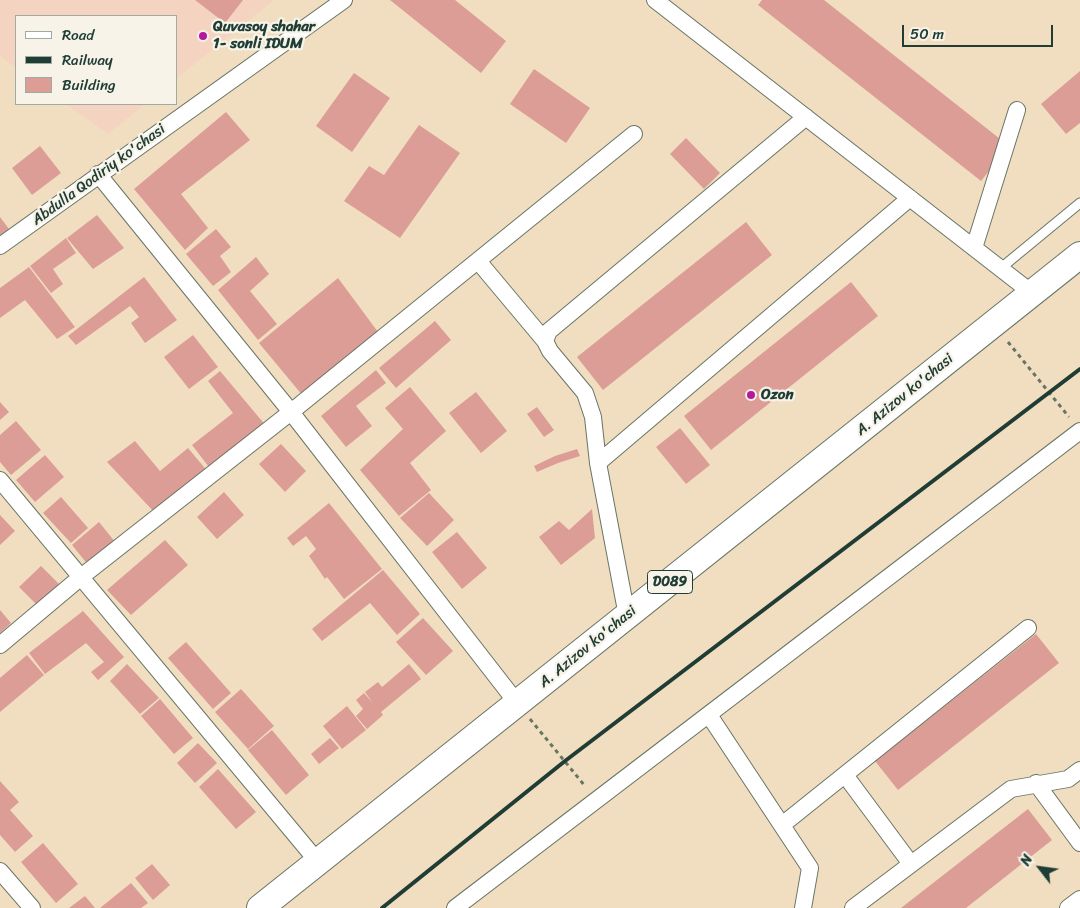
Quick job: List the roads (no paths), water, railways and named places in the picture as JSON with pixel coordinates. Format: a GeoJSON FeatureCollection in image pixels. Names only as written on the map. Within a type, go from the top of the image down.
{"type":"FeatureCollection","features":[{"type":"Feature","properties":{"kind":"main road","name":"A. Azizov ko'chasi"},"geometry":{"type":"LineString","coordinates":[[260,908],[1080,255]]}},
{"type":"Feature","properties":{"kind":"street","name":"Abdulla Qodiriy ko'chasi"},"geometry":{"type":"LineString","coordinates":[[0,246],[98,174],[344,0]]}},
{"type":"Feature","properties":{"kind":"street"},"geometry":{"type":"LineString","coordinates":[[664,2],[806,117],[1032,293]]}},
{"type":"Feature","properties":{"kind":"street"},"geometry":{"type":"LineString","coordinates":[[974,248],[1017,110]]}},
{"type":"Feature","properties":{"kind":"street"},"geometry":{"type":"LineString","coordinates":[[545,341],[549,331],[806,117]]}},
{"type":"Feature","properties":{"kind":"street"},"geometry":{"type":"LineString","coordinates":[[0,645],[80,576],[291,412],[634,134]]}},
{"type":"Feature","properties":{"kind":"street"},"geometry":{"type":"LineString","coordinates":[[98,174],[291,412],[517,703]]}},
{"type":"Feature","properties":{"kind":"street"},"geometry":{"type":"LineString","coordinates":[[598,463],[910,198]]}},
{"type":"Feature","properties":{"kind":"street"},"geometry":{"type":"LineString","coordinates":[[478,260],[585,393],[593,417],[598,463],[627,616]]}},
{"type":"Feature","properties":{"kind":"street"},"geometry":{"type":"LineString","coordinates":[[455,908],[709,715],[1077,427]]}},
{"type":"Feature","properties":{"kind":"street"},"geometry":{"type":"LineString","coordinates":[[0,480],[318,862]]}},
{"type":"Feature","properties":{"kind":"street"},"geometry":{"type":"LineString","coordinates":[[782,825],[1028,628]]}},
{"type":"Feature","properties":{"kind":"street"},"geometry":{"type":"LineString","coordinates":[[709,715],[810,868],[803,908]]}},
{"type":"Feature","properties":{"kind":"street"},"geometry":{"type":"LineString","coordinates":[[853,908],[1011,789],[1036,783],[1068,779],[1080,770]]}},
{"type":"Feature","properties":{"kind":"street"},"geometry":{"type":"LineString","coordinates":[[845,775],[911,864]]}},
{"type":"Feature","properties":{"kind":"street"},"geometry":{"type":"LineString","coordinates":[[1036,783],[1080,843]]}},
{"type":"Feature","properties":{"kind":"street"},"geometry":{"type":"LineString","coordinates":[[0,871],[32,908]]}},
{"type":"Feature","properties":{"kind":"street"},"geometry":{"type":"LineString","coordinates":[[1068,908],[1080,899]]}},
{"type":"Feature","properties":{"kind":"lane"},"geometry":{"type":"LineString","coordinates":[[1000,268],[1080,203]]}},
{"type":"Feature","properties":{"kind":"railway"},"geometry":{"type":"LineString","coordinates":[[382,908],[565,761],[1080,369]]}},
{"type":"Feature","properties":{"kind":"place","name":"Quvasoy shahar 1- sonli IDUM"},"geometry":{"type":"Point","coordinates":[203,36]}},
{"type":"Feature","properties":{"kind":"place","name":"Ozon"},"geometry":{"type":"Point","coordinates":[751,395]}}]}
